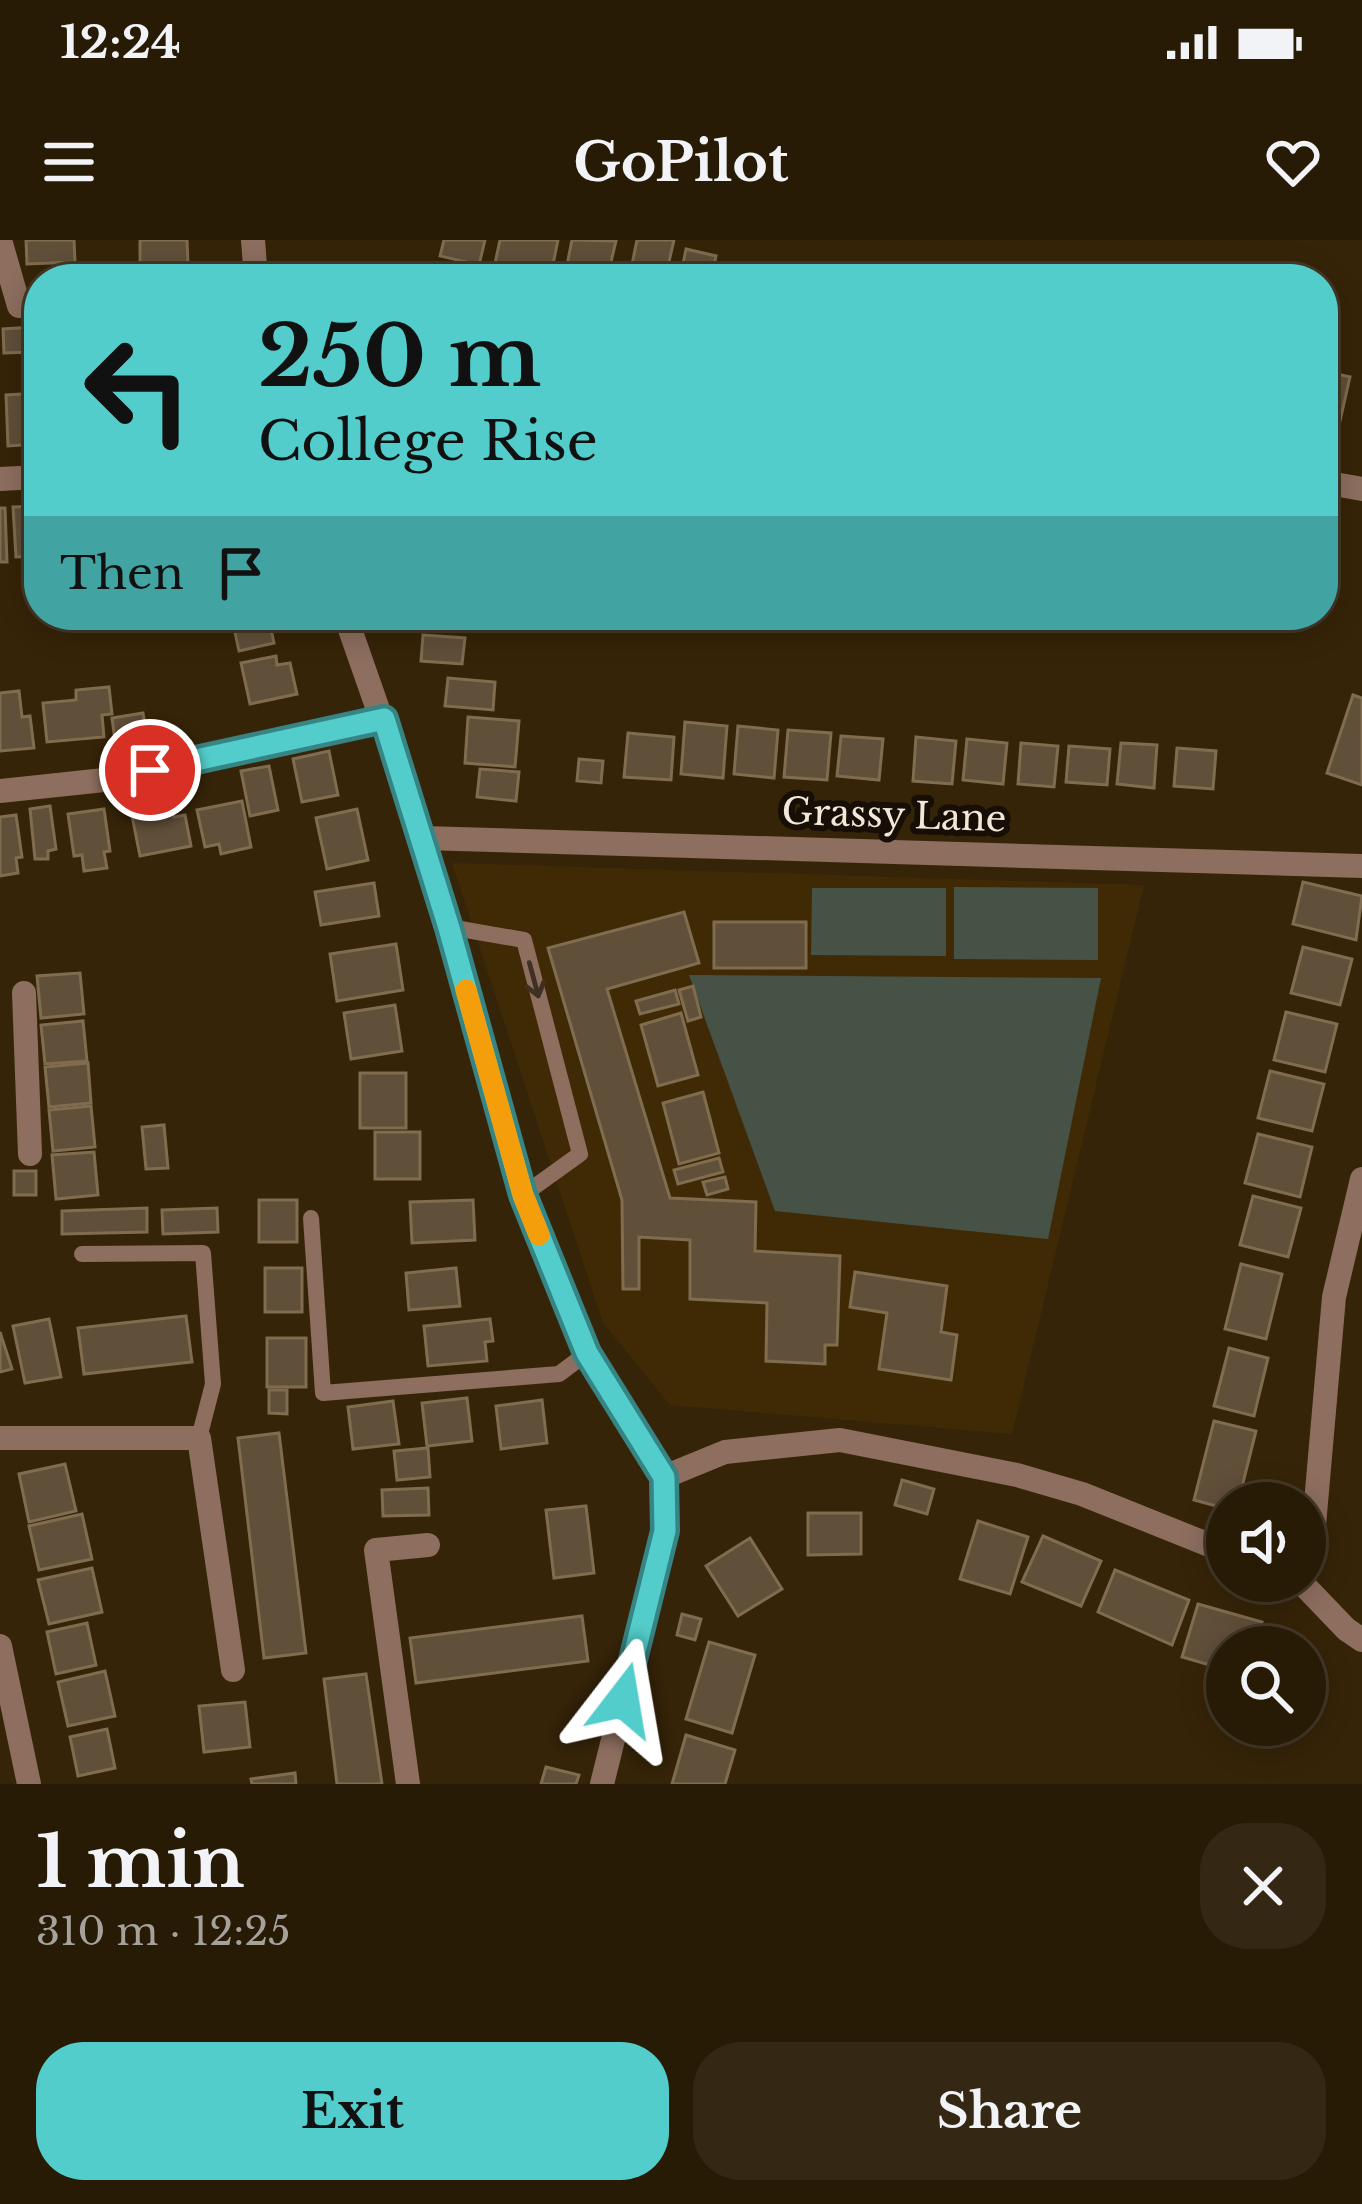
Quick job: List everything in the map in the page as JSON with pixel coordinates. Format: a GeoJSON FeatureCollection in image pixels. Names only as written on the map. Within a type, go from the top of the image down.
{"type":"FeatureCollection","features":[{"type":"Feature","properties":{"kind":"street"},"geometry":{"type":"LineString","coordinates":[[0,240],[19,306],[24,306]]}},
{"type":"Feature","properties":{"kind":"street"},"geometry":{"type":"LineString","coordinates":[[351,630],[423,838],[523,1195],[587,1353],[664,1477],[665,1531],[602,1784]]}},
{"type":"Feature","properties":{"kind":"street"},"geometry":{"type":"LineString","coordinates":[[0,791],[104,780],[384,719]]}},
{"type":"Feature","properties":{"kind":"street","name":"Grassy Lane"},"geometry":{"type":"LineString","coordinates":[[423,838],[1362,866]]}},
{"type":"Feature","properties":{"kind":"street"},"geometry":{"type":"LineString","coordinates":[[24,993],[30,1154]]}},
{"type":"Feature","properties":{"kind":"street"},"geometry":{"type":"LineString","coordinates":[[0,1068],[26,1066]]}},
{"type":"Feature","properties":{"kind":"street"},"geometry":{"type":"LineString","coordinates":[[1318,1482],[1334,1297],[1362,1179]]}},
{"type":"Feature","properties":{"kind":"street"},"geometry":{"type":"LineString","coordinates":[[0,1438],[200,1438],[232,1670]]}},
{"type":"Feature","properties":{"kind":"street"},"geometry":{"type":"LineString","coordinates":[[664,1477],[724,1452],[840,1440],[1017,1474],[1082,1494],[1206,1544]]}},
{"type":"Feature","properties":{"kind":"street"},"geometry":{"type":"LineString","coordinates":[[408,1784],[376,1550],[428,1545]]}},
{"type":"Feature","properties":{"kind":"street"},"geometry":{"type":"LineString","coordinates":[[1320,1602],[1362,1640]]}},
{"type":"Feature","properties":{"kind":"street"},"geometry":{"type":"LineString","coordinates":[[0,1646],[29,1784]]}},
{"type":"Feature","properties":{"kind":"lane"},"geometry":{"type":"LineString","coordinates":[[449,928],[524,940],[580,1154],[523,1195]]}},
{"type":"Feature","properties":{"kind":"lane"},"geometry":{"type":"LineString","coordinates":[[311,1218],[323,1393],[560,1374],[587,1353]]}},
{"type":"Feature","properties":{"kind":"lane"},"geometry":{"type":"LineString","coordinates":[[82,1253],[203,1253],[214,1384],[200,1438]]}},
{"type":"Feature","properties":{"kind":"shaded area"},"geometry":{"type":"Polygon","coordinates":[[[452,863],[1144,885],[1012,1434],[670,1405],[603,1323],[452,863]]]}},
{"type":"Feature","properties":{"kind":"green space"},"geometry":{"type":"Polygon","coordinates":[[[954,887],[1098,888],[1098,960],[954,959],[954,887]]]}},
{"type":"Feature","properties":{"kind":"green space"},"geometry":{"type":"Polygon","coordinates":[[[812,888],[946,888],[946,956],[811,955],[812,888]]]}},
{"type":"Feature","properties":{"kind":"green space"},"geometry":{"type":"Polygon","coordinates":[[[689,975],[1101,978],[1048,1239],[775,1211],[689,975]]]}},
{"type":"Feature","properties":{"kind":"building"},"geometry":{"type":"Polygon","coordinates":[[[26,240],[74,240],[75,262],[27,264],[26,240]]]}},
{"type":"Feature","properties":{"kind":"building"},"geometry":{"type":"Polygon","coordinates":[[[140,240],[187,240],[188,264],[140,264],[140,240]]]}},
{"type":"Feature","properties":{"kind":"building"},"geometry":{"type":"Polygon","coordinates":[[[444,240],[485,240],[479,264],[440,256],[444,240]]]}},
{"type":"Feature","properties":{"kind":"building"},"geometry":{"type":"Polygon","coordinates":[[[500,240],[558,240],[553,264],[495,264],[500,240]]]}},
{"type":"Feature","properties":{"kind":"building"},"geometry":{"type":"Polygon","coordinates":[[[572,240],[616,241],[611,264],[567,264],[572,240]]]}},
{"type":"Feature","properties":{"kind":"building"},"geometry":{"type":"Polygon","coordinates":[[[637,240],[674,240],[668,264],[632,264],[637,240]]]}},
{"type":"Feature","properties":{"kind":"building"},"geometry":{"type":"Polygon","coordinates":[[[686,249],[716,256],[714,264],[683,264],[686,249]]]}},
{"type":"Feature","properties":{"kind":"building"},"geometry":{"type":"Polygon","coordinates":[[[24,328],[24,352],[4,353],[3,329],[24,328]]]}},
{"type":"Feature","properties":{"kind":"building"},"geometry":{"type":"Polygon","coordinates":[[[1338,374],[1350,377],[1338,430],[1338,374]]]}},
{"type":"Feature","properties":{"kind":"building"},"geometry":{"type":"Polygon","coordinates":[[[24,394],[24,445],[8,446],[6,395],[24,394]]]}},
{"type":"Feature","properties":{"kind":"building"},"geometry":{"type":"Polygon","coordinates":[[[13,507],[24,507],[24,557],[16,557],[13,507]]]}},
{"type":"Feature","properties":{"kind":"building"},"geometry":{"type":"Polygon","coordinates":[[[0,508],[5,508],[7,562],[0,562],[0,508]]]}},
{"type":"Feature","properties":{"kind":"building"},"geometry":{"type":"Polygon","coordinates":[[[234,630],[271,630],[274,643],[239,651],[234,630]]]}},
{"type":"Feature","properties":{"kind":"building"},"geometry":{"type":"Polygon","coordinates":[[[423,635],[465,638],[462,664],[421,661],[423,635]]]}},
{"type":"Feature","properties":{"kind":"building"},"geometry":{"type":"Polygon","coordinates":[[[276,656],[277,665],[290,663],[297,694],[250,704],[241,663],[276,656]]]}},
{"type":"Feature","properties":{"kind":"building"},"geometry":{"type":"Polygon","coordinates":[[[448,678],[495,682],[493,710],[445,706],[448,678]]]}},
{"type":"Feature","properties":{"kind":"building"},"geometry":{"type":"Polygon","coordinates":[[[109,687],[112,714],[102,715],[104,737],[47,742],[43,703],[76,700],[76,690],[109,687]]]}},
{"type":"Feature","properties":{"kind":"building"},"geometry":{"type":"Polygon","coordinates":[[[19,691],[22,717],[30,716],[34,748],[0,751],[0,693],[19,691]]]}},
{"type":"Feature","properties":{"kind":"building"},"geometry":{"type":"Polygon","coordinates":[[[1353,695],[1362,698],[1362,785],[1327,773],[1353,695]]]}},
{"type":"Feature","properties":{"kind":"building"},"geometry":{"type":"Polygon","coordinates":[[[143,713],[147,736],[115,741],[112,718],[143,713]]]}},
{"type":"Feature","properties":{"kind":"building"},"geometry":{"type":"Polygon","coordinates":[[[468,717],[519,721],[515,767],[465,763],[468,717]]]}},
{"type":"Feature","properties":{"kind":"building"},"geometry":{"type":"Polygon","coordinates":[[[685,722],[727,726],[723,778],[681,774],[685,722]]]}},
{"type":"Feature","properties":{"kind":"building"},"geometry":{"type":"Polygon","coordinates":[[[738,726],[778,730],[774,778],[734,774],[738,726]]]}},
{"type":"Feature","properties":{"kind":"building"},"geometry":{"type":"Polygon","coordinates":[[[788,730],[831,733],[827,780],[784,777],[788,730]]]}},
{"type":"Feature","properties":{"kind":"building"},"geometry":{"type":"Polygon","coordinates":[[[628,733],[674,737],[671,780],[624,777],[628,733]]]}},
{"type":"Feature","properties":{"kind":"building"},"geometry":{"type":"Polygon","coordinates":[[[841,736],[883,739],[879,780],[837,776],[841,736]]]}},
{"type":"Feature","properties":{"kind":"building"},"geometry":{"type":"Polygon","coordinates":[[[916,737],[956,741],[952,784],[913,781],[916,737]]]}},
{"type":"Feature","properties":{"kind":"building"},"geometry":{"type":"Polygon","coordinates":[[[967,739],[1007,743],[1003,784],[963,780],[967,739]]]}},
{"type":"Feature","properties":{"kind":"building"},"geometry":{"type":"Polygon","coordinates":[[[1021,743],[1058,746],[1054,787],[1018,784],[1021,743]]]}},
{"type":"Feature","properties":{"kind":"building"},"geometry":{"type":"Polygon","coordinates":[[[1121,743],[1157,745],[1154,788],[1117,784],[1121,743]]]}},
{"type":"Feature","properties":{"kind":"building"},"geometry":{"type":"Polygon","coordinates":[[[1069,746],[1110,749],[1107,785],[1066,782],[1069,746]]]}},
{"type":"Feature","properties":{"kind":"building"},"geometry":{"type":"Polygon","coordinates":[[[1177,748],[1216,751],[1213,789],[1174,786],[1177,748]]]}},
{"type":"Feature","properties":{"kind":"building"},"geometry":{"type":"Polygon","coordinates":[[[329,751],[338,795],[302,802],[293,759],[329,751]]]}},
{"type":"Feature","properties":{"kind":"building"},"geometry":{"type":"Polygon","coordinates":[[[579,759],[603,761],[601,783],[577,781],[579,759]]]}},
{"type":"Feature","properties":{"kind":"building"},"geometry":{"type":"Polygon","coordinates":[[[269,766],[278,810],[250,816],[241,771],[269,766]]]}},
{"type":"Feature","properties":{"kind":"building"},"geometry":{"type":"Polygon","coordinates":[[[480,769],[519,772],[516,801],[477,797],[480,769]]]}},
{"type":"Feature","properties":{"kind":"building"},"geometry":{"type":"Polygon","coordinates":[[[242,801],[251,847],[221,854],[219,844],[205,847],[197,810],[242,801]]]}},
{"type":"Feature","properties":{"kind":"building"},"geometry":{"type":"Polygon","coordinates":[[[50,806],[56,849],[48,851],[48,859],[35,859],[30,809],[50,806]]]}},
{"type":"Feature","properties":{"kind":"building"},"geometry":{"type":"Polygon","coordinates":[[[172,808],[174,817],[185,815],[191,846],[140,856],[132,816],[172,808]]]}},
{"type":"Feature","properties":{"kind":"building"},"geometry":{"type":"Polygon","coordinates":[[[104,809],[110,851],[104,852],[107,868],[84,871],[82,855],[74,856],[68,814],[104,809]]]}},
{"type":"Feature","properties":{"kind":"building"},"geometry":{"type":"Polygon","coordinates":[[[357,809],[368,860],[327,869],[316,818],[357,809]]]}},
{"type":"Feature","properties":{"kind":"building"},"geometry":{"type":"Polygon","coordinates":[[[16,815],[22,857],[16,858],[18,873],[0,876],[0,817],[16,815]]]}},
{"type":"Feature","properties":{"kind":"building"},"geometry":{"type":"Polygon","coordinates":[[[1303,882],[1362,896],[1356,940],[1293,924],[1303,882]]]}},
{"type":"Feature","properties":{"kind":"building"},"geometry":{"type":"Polygon","coordinates":[[[374,883],[379,916],[321,925],[315,892],[374,883]]]}},
{"type":"Feature","properties":{"kind":"building"},"geometry":{"type":"Polygon","coordinates":[[[684,912],[699,963],[607,989],[670,1198],[756,1202],[755,1251],[840,1256],[837,1345],[825,1345],[825,1364],[766,1361],[767,1303],[690,1299],[690,1240],[639,1237],[639,1289],[623,1289],[622,1200],[548,948],[684,912]]]}},
{"type":"Feature","properties":{"kind":"building"},"geometry":{"type":"Polygon","coordinates":[[[714,922],[806,922],[806,968],[714,968],[714,922]]]}},
{"type":"Feature","properties":{"kind":"building"},"geometry":{"type":"Polygon","coordinates":[[[396,944],[403,990],[337,1001],[330,954],[396,944]]]}},
{"type":"Feature","properties":{"kind":"building"},"geometry":{"type":"Polygon","coordinates":[[[1303,947],[1352,959],[1340,1005],[1291,993],[1303,947]]]}},
{"type":"Feature","properties":{"kind":"building"},"geometry":{"type":"Polygon","coordinates":[[[80,973],[84,1014],[41,1018],[37,976],[80,973]]]}},
{"type":"Feature","properties":{"kind":"building"},"geometry":{"type":"Polygon","coordinates":[[[693,986],[701,1017],[688,1021],[679,990],[693,986]]]}},
{"type":"Feature","properties":{"kind":"building"},"geometry":{"type":"Polygon","coordinates":[[[675,990],[679,1004],[640,1014],[636,1001],[675,990]]]}},
{"type":"Feature","properties":{"kind":"building"},"geometry":{"type":"Polygon","coordinates":[[[395,1005],[402,1051],[351,1059],[344,1013],[395,1005]]]}},
{"type":"Feature","properties":{"kind":"building"},"geometry":{"type":"Polygon","coordinates":[[[1286,1012],[1337,1024],[1325,1072],[1274,1060],[1286,1012]]]}},
{"type":"Feature","properties":{"kind":"building"},"geometry":{"type":"Polygon","coordinates":[[[681,1013],[698,1075],[658,1086],[641,1025],[681,1013]]]}},
{"type":"Feature","properties":{"kind":"building"},"geometry":{"type":"Polygon","coordinates":[[[83,1021],[87,1061],[45,1064],[41,1025],[83,1021]]]}},
{"type":"Feature","properties":{"kind":"building"},"geometry":{"type":"Polygon","coordinates":[[[88,1063],[91,1103],[49,1107],[45,1067],[88,1063]]]}},
{"type":"Feature","properties":{"kind":"building"},"geometry":{"type":"Polygon","coordinates":[[[1270,1071],[1324,1084],[1312,1131],[1258,1118],[1270,1071]]]}},
{"type":"Feature","properties":{"kind":"building"},"geometry":{"type":"Polygon","coordinates":[[[360,1073],[406,1073],[406,1128],[360,1128],[360,1073]]]}},
{"type":"Feature","properties":{"kind":"building"},"geometry":{"type":"Polygon","coordinates":[[[703,1092],[719,1153],[679,1164],[663,1103],[703,1092]]]}},
{"type":"Feature","properties":{"kind":"building"},"geometry":{"type":"Polygon","coordinates":[[[91,1106],[95,1147],[53,1151],[49,1110],[91,1106]]]}},
{"type":"Feature","properties":{"kind":"building"},"geometry":{"type":"Polygon","coordinates":[[[164,1125],[168,1168],[146,1169],[142,1127],[164,1125]]]}},
{"type":"Feature","properties":{"kind":"building"},"geometry":{"type":"Polygon","coordinates":[[[375,1132],[420,1132],[420,1179],[375,1179],[375,1132]]]}},
{"type":"Feature","properties":{"kind":"building"},"geometry":{"type":"Polygon","coordinates":[[[1258,1134],[1312,1147],[1300,1197],[1245,1183],[1258,1134]]]}},
{"type":"Feature","properties":{"kind":"building"},"geometry":{"type":"Polygon","coordinates":[[[94,1152],[98,1195],[56,1199],[52,1155],[94,1152]]]}},
{"type":"Feature","properties":{"kind":"building"},"geometry":{"type":"Polygon","coordinates":[[[719,1158],[723,1172],[678,1184],[674,1170],[719,1158]]]}},
{"type":"Feature","properties":{"kind":"building"},"geometry":{"type":"Polygon","coordinates":[[[14,1171],[36,1171],[36,1195],[14,1195],[14,1171]]]}},
{"type":"Feature","properties":{"kind":"building"},"geometry":{"type":"Polygon","coordinates":[[[725,1177],[728,1189],[707,1195],[703,1182],[725,1177]]]}},
{"type":"Feature","properties":{"kind":"building"},"geometry":{"type":"Polygon","coordinates":[[[1253,1196],[1301,1208],[1288,1257],[1240,1245],[1253,1196]]]}},
{"type":"Feature","properties":{"kind":"building"},"geometry":{"type":"Polygon","coordinates":[[[259,1200],[297,1200],[297,1242],[259,1242],[259,1200]]]}},
{"type":"Feature","properties":{"kind":"building"},"geometry":{"type":"Polygon","coordinates":[[[473,1200],[475,1240],[412,1243],[410,1202],[473,1200]]]}},
{"type":"Feature","properties":{"kind":"building"},"geometry":{"type":"Polygon","coordinates":[[[147,1208],[147,1232],[62,1234],[62,1211],[147,1208]]]}},
{"type":"Feature","properties":{"kind":"building"},"geometry":{"type":"Polygon","coordinates":[[[217,1208],[218,1232],[163,1234],[162,1210],[217,1208]]]}},
{"type":"Feature","properties":{"kind":"building"},"geometry":{"type":"Polygon","coordinates":[[[1241,1264],[1282,1274],[1266,1339],[1225,1329],[1241,1264]]]}},
{"type":"Feature","properties":{"kind":"building"},"geometry":{"type":"Polygon","coordinates":[[[265,1268],[302,1268],[302,1312],[265,1312],[265,1268]]]}},
{"type":"Feature","properties":{"kind":"building"},"geometry":{"type":"Polygon","coordinates":[[[456,1268],[460,1306],[409,1310],[406,1273],[456,1268]]]}},
{"type":"Feature","properties":{"kind":"building"},"geometry":{"type":"Polygon","coordinates":[[[855,1272],[947,1286],[941,1332],[957,1335],[951,1380],[879,1369],[887,1313],[850,1307],[855,1272]]]}},
{"type":"Feature","properties":{"kind":"building"},"geometry":{"type":"Polygon","coordinates":[[[186,1316],[192,1362],[84,1374],[78,1328],[186,1316]]]}},
{"type":"Feature","properties":{"kind":"building"},"geometry":{"type":"Polygon","coordinates":[[[49,1319],[61,1377],[25,1383],[13,1326],[49,1319]]]}},
{"type":"Feature","properties":{"kind":"building"},"geometry":{"type":"Polygon","coordinates":[[[490,1319],[493,1341],[485,1342],[487,1361],[428,1366],[424,1326],[490,1319]]]}},
{"type":"Feature","properties":{"kind":"building"},"geometry":{"type":"Polygon","coordinates":[[[0,1332],[12,1369],[0,1372],[0,1332]]]}},
{"type":"Feature","properties":{"kind":"building"},"geometry":{"type":"Polygon","coordinates":[[[267,1338],[306,1338],[306,1387],[267,1387],[267,1338]]]}},
{"type":"Feature","properties":{"kind":"building"},"geometry":{"type":"Polygon","coordinates":[[[1229,1348],[1268,1358],[1254,1416],[1214,1406],[1229,1348]]]}},
{"type":"Feature","properties":{"kind":"building"},"geometry":{"type":"Polygon","coordinates":[[[269,1390],[287,1390],[287,1414],[269,1413],[269,1390]]]}},
{"type":"Feature","properties":{"kind":"building"},"geometry":{"type":"Polygon","coordinates":[[[467,1398],[472,1441],[427,1446],[422,1403],[467,1398]]]}},
{"type":"Feature","properties":{"kind":"building"},"geometry":{"type":"Polygon","coordinates":[[[542,1400],[547,1443],[501,1449],[496,1406],[542,1400]]]}},
{"type":"Feature","properties":{"kind":"building"},"geometry":{"type":"Polygon","coordinates":[[[393,1401],[399,1444],[353,1449],[348,1407],[393,1401]]]}},
{"type":"Feature","properties":{"kind":"building"},"geometry":{"type":"Polygon","coordinates":[[[1214,1421],[1256,1431],[1243,1482],[1206,1482],[1206,1503],[1194,1500],[1214,1421]]]}},
{"type":"Feature","properties":{"kind":"building"},"geometry":{"type":"Polygon","coordinates":[[[279,1433],[306,1653],[264,1658],[238,1438],[279,1433]]]}},
{"type":"Feature","properties":{"kind":"building"},"geometry":{"type":"Polygon","coordinates":[[[428,1448],[430,1477],[397,1480],[394,1451],[428,1448]]]}},
{"type":"Feature","properties":{"kind":"building"},"geometry":{"type":"Polygon","coordinates":[[[65,1464],[76,1511],[29,1522],[19,1474],[65,1464]]]}},
{"type":"Feature","properties":{"kind":"building"},"geometry":{"type":"Polygon","coordinates":[[[902,1480],[934,1489],[927,1514],[895,1505],[902,1480]]]}},
{"type":"Feature","properties":{"kind":"building"},"geometry":{"type":"Polygon","coordinates":[[[428,1488],[429,1515],[383,1516],[382,1490],[428,1488]]]}},
{"type":"Feature","properties":{"kind":"building"},"geometry":{"type":"Polygon","coordinates":[[[586,1506],[594,1573],[554,1578],[546,1510],[586,1506]]]}},
{"type":"Feature","properties":{"kind":"building"},"geometry":{"type":"Polygon","coordinates":[[[808,1513],[861,1513],[861,1554],[808,1555],[808,1513]]]}},
{"type":"Feature","properties":{"kind":"building"},"geometry":{"type":"Polygon","coordinates":[[[82,1514],[92,1559],[39,1570],[29,1526],[82,1514]]]}},
{"type":"Feature","properties":{"kind":"building"},"geometry":{"type":"Polygon","coordinates":[[[978,1521],[1028,1537],[1010,1594],[960,1579],[978,1521]]]}},
{"type":"Feature","properties":{"kind":"building"},"geometry":{"type":"Polygon","coordinates":[[[1043,1536],[1101,1561],[1081,1606],[1022,1582],[1043,1536]]]}},
{"type":"Feature","properties":{"kind":"building"},"geometry":{"type":"Polygon","coordinates":[[[750,1538],[782,1589],[738,1616],[706,1566],[750,1538]]]}},
{"type":"Feature","properties":{"kind":"building"},"geometry":{"type":"Polygon","coordinates":[[[92,1568],[102,1612],[49,1624],[38,1580],[92,1568]]]}},
{"type":"Feature","properties":{"kind":"building"},"geometry":{"type":"Polygon","coordinates":[[[1115,1570],[1189,1600],[1172,1645],[1098,1612],[1115,1570]]]}},
{"type":"Feature","properties":{"kind":"building"},"geometry":{"type":"Polygon","coordinates":[[[1198,1604],[1262,1622],[1261,1626],[1206,1626],[1206,1664],[1182,1657],[1198,1604]]]}},
{"type":"Feature","properties":{"kind":"building"},"geometry":{"type":"Polygon","coordinates":[[[682,1614],[701,1619],[695,1640],[677,1635],[682,1614]]]}},
{"type":"Feature","properties":{"kind":"building"},"geometry":{"type":"Polygon","coordinates":[[[582,1616],[588,1661],[416,1683],[410,1638],[582,1616]]]}},
{"type":"Feature","properties":{"kind":"building"},"geometry":{"type":"Polygon","coordinates":[[[87,1623],[96,1665],[56,1674],[47,1632],[87,1623]]]}},
{"type":"Feature","properties":{"kind":"building"},"geometry":{"type":"Polygon","coordinates":[[[709,1642],[755,1655],[732,1733],[686,1719],[709,1642]]]}},
{"type":"Feature","properties":{"kind":"building"},"geometry":{"type":"Polygon","coordinates":[[[105,1671],[115,1716],[68,1726],[58,1682],[105,1671]]]}},
{"type":"Feature","properties":{"kind":"building"},"geometry":{"type":"Polygon","coordinates":[[[366,1674],[382,1784],[337,1784],[324,1679],[366,1674]]]}},
{"type":"Feature","properties":{"kind":"building"},"geometry":{"type":"Polygon","coordinates":[[[245,1702],[250,1747],[204,1752],[199,1706],[245,1702]]]}},
{"type":"Feature","properties":{"kind":"building"},"geometry":{"type":"Polygon","coordinates":[[[107,1729],[115,1768],[78,1776],[70,1737],[107,1729]]]}},
{"type":"Feature","properties":{"kind":"building"},"geometry":{"type":"Polygon","coordinates":[[[686,1735],[735,1750],[725,1784],[672,1784],[686,1735]]]}},
{"type":"Feature","properties":{"kind":"building"},"geometry":{"type":"Polygon","coordinates":[[[546,1767],[579,1775],[576,1784],[541,1784],[546,1767]]]}},
{"type":"Feature","properties":{"kind":"building"},"geometry":{"type":"Polygon","coordinates":[[[295,1773],[296,1784],[252,1784],[251,1779],[295,1773]]]}},
{"type":"Feature","properties":{"kind":"slow traffic"},"geometry":{"type":"LineString","coordinates":[[466,990],[523,1195],[539,1235]]}},
{"type":"Feature","properties":{"kind":"route"},"geometry":{"type":"LineString","coordinates":[[150,770],[384,719],[423,838],[523,1195],[587,1353],[664,1477],[665,1531],[623,1700]]}}]}
